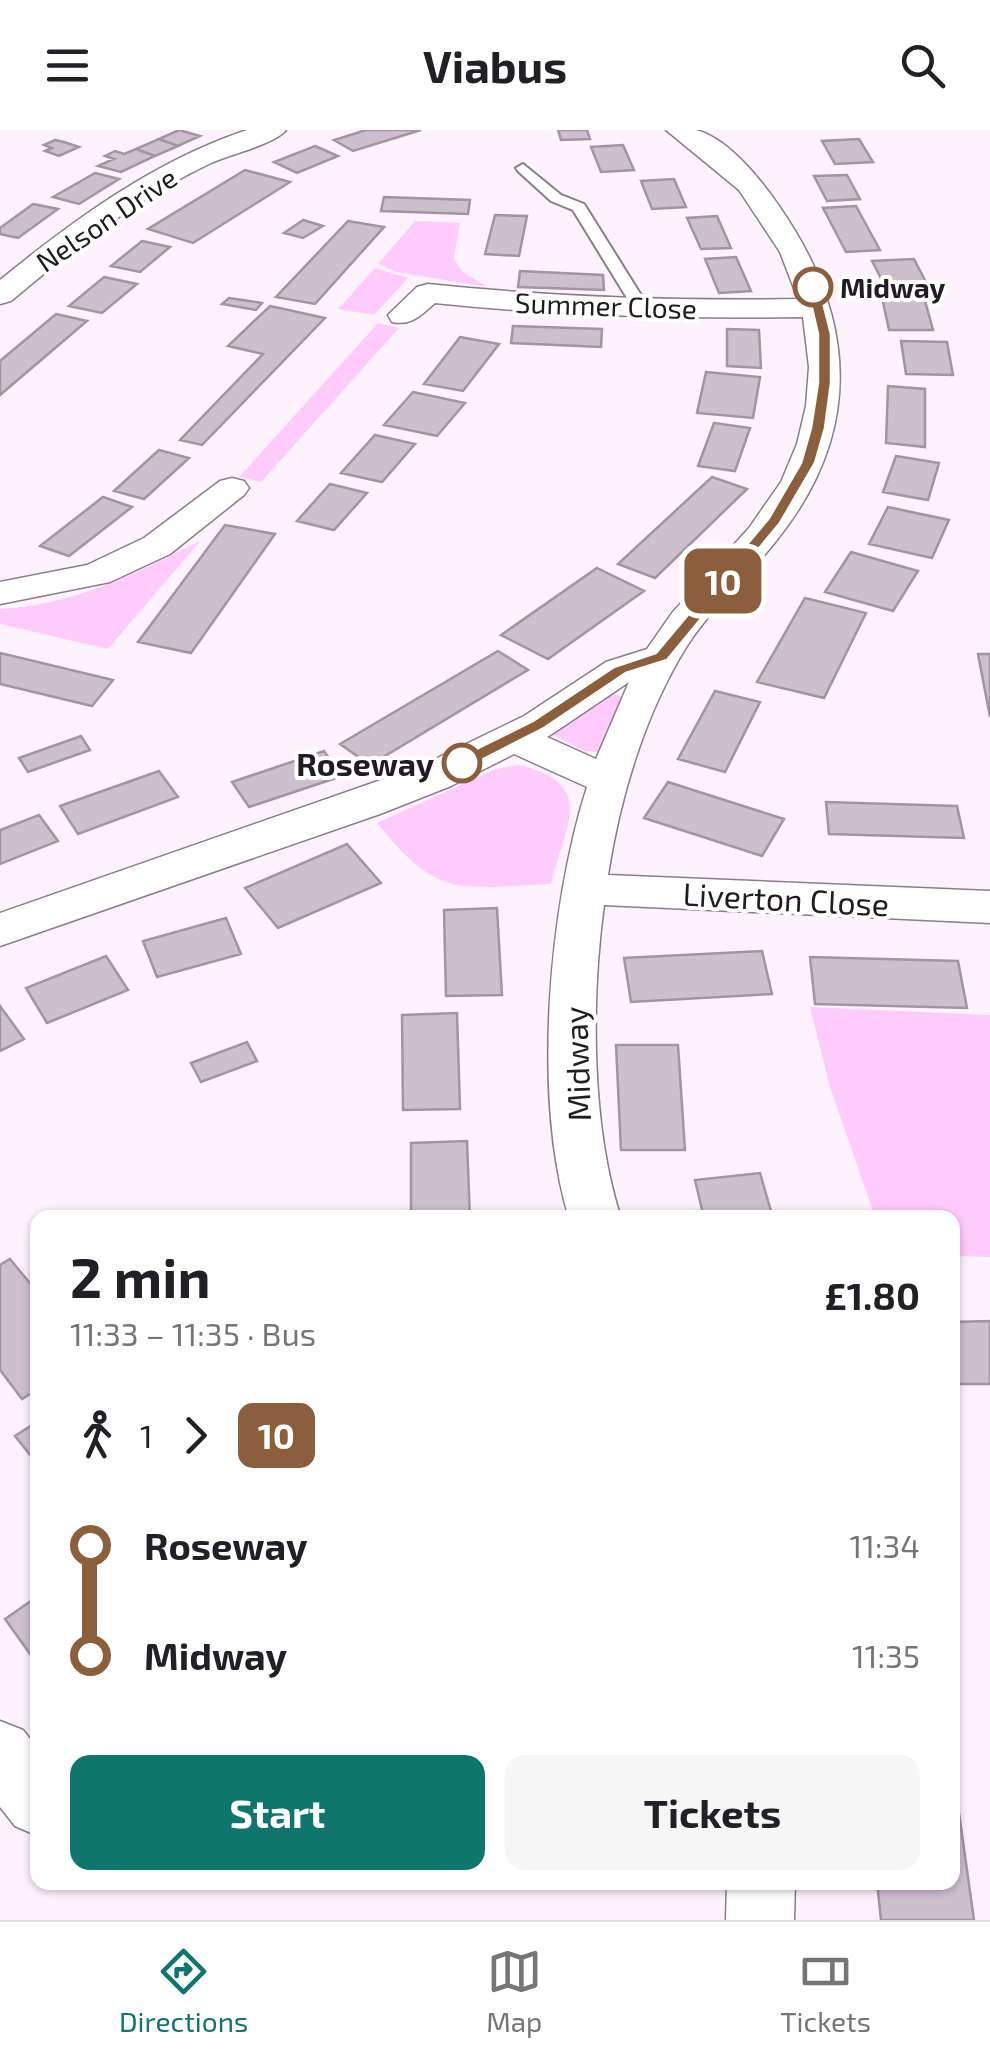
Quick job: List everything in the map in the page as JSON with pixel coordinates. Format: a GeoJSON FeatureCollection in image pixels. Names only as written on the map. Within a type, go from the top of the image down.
{"type":"FeatureCollection","features":[{"type":"Feature","properties":{"kind":"street","name":"Nelson Drive"},"geometry":{"type":"LineString","coordinates":[[0,294],[95,220],[173,172],[273,130]]}},
{"type":"Feature","properties":{"kind":"street","name":"Midway"},"geometry":{"type":"LineString","coordinates":[[592,1210],[582,1180],[572,1030],[576,934],[597,816],[627,730],[662,657],[775,520],[808,463],[824,383],[825,334],[801,259],[751,186],[727,163],[679,130]]}},
{"type":"Feature","properties":{"kind":"street","name":"Summer Close"},"geometry":{"type":"LineString","coordinates":[[403,314],[428,293],[537,305],[817,308]]}},
{"type":"Feature","properties":{"kind":"street"},"geometry":{"type":"LineString","coordinates":[[0,593],[98,574],[157,546],[232,488]]}},
{"type":"Feature","properties":{"kind":"street"},"geometry":{"type":"LineString","coordinates":[[0,930],[364,804],[514,738],[620,670],[662,657]]}},
{"type":"Feature","properties":{"kind":"street"},"geometry":{"type":"LineString","coordinates":[[514,738],[610,780]]}},
{"type":"Feature","properties":{"kind":"street","name":"Liverton Close"},"geometry":{"type":"LineString","coordinates":[[583,889],[990,907]]}},
{"type":"Feature","properties":{"kind":"street"},"geometry":{"type":"LineString","coordinates":[[0,1753],[30,1792]]}},
{"type":"Feature","properties":{"kind":"street"},"geometry":{"type":"LineString","coordinates":[[760,1920],[762,1890]]}},
{"type":"Feature","properties":{"kind":"lane"},"geometry":{"type":"LineString","coordinates":[[524,168],[556,198],[579,208],[641,308]]}},
{"type":"Feature","properties":{"kind":"shaded area"},"geometry":{"type":"Polygon","coordinates":[[[415,221],[460,223],[454,259],[462,271],[487,287],[396,272],[378,264],[415,221]]]}},
{"type":"Feature","properties":{"kind":"shaded area"},"geometry":{"type":"Polygon","coordinates":[[[375,268],[408,278],[374,315],[338,309],[375,268]]]}},
{"type":"Feature","properties":{"kind":"shaded area"},"geometry":{"type":"Polygon","coordinates":[[[378,323],[399,328],[261,482],[239,477],[378,323]]]}},
{"type":"Feature","properties":{"kind":"shaded area"},"geometry":{"type":"Polygon","coordinates":[[[201,540],[108,649],[0,624],[0,609],[79,595],[129,576],[201,540]]]}},
{"type":"Feature","properties":{"kind":"shaded area"},"geometry":{"type":"Polygon","coordinates":[[[613,693],[626,700],[600,752],[584,751],[552,734],[604,695],[613,693]]]}},
{"type":"Feature","properties":{"kind":"shaded area"},"geometry":{"type":"Polygon","coordinates":[[[519,765],[559,783],[567,795],[568,825],[551,884],[453,884],[417,866],[377,823],[496,769],[519,765]]]}},
{"type":"Feature","properties":{"kind":"shaded area"},"geometry":{"type":"Polygon","coordinates":[[[810,1007],[990,1015],[990,1257],[960,1256],[960,1210],[873,1210],[830,1087],[810,1007]]]}},
{"type":"Feature","properties":{"kind":"building"},"geometry":{"type":"Polygon","coordinates":[[[179,130],[200,136],[178,146],[159,139],[179,130]]]}},
{"type":"Feature","properties":{"kind":"building"},"geometry":{"type":"Polygon","coordinates":[[[366,130],[421,130],[353,151],[334,140],[366,130]]]}},
{"type":"Feature","properties":{"kind":"building"},"geometry":{"type":"Polygon","coordinates":[[[558,130],[587,130],[590,139],[561,140],[558,130]]]}},
{"type":"Feature","properties":{"kind":"building"},"geometry":{"type":"Polygon","coordinates":[[[159,139],[178,146],[155,156],[136,149],[159,139]]]}},
{"type":"Feature","properties":{"kind":"building"},"geometry":{"type":"Polygon","coordinates":[[[859,139],[873,162],[835,164],[822,141],[859,139]]]}},
{"type":"Feature","properties":{"kind":"building"},"geometry":{"type":"Polygon","coordinates":[[[55,140],[79,147],[59,156],[45,151],[52,148],[44,145],[55,140]]]}},
{"type":"Feature","properties":{"kind":"building"},"geometry":{"type":"Polygon","coordinates":[[[623,145],[634,170],[601,172],[591,147],[623,145]]]}},
{"type":"Feature","properties":{"kind":"building"},"geometry":{"type":"Polygon","coordinates":[[[315,146],[338,156],[297,173],[274,162],[315,146]]]}},
{"type":"Feature","properties":{"kind":"building"},"geometry":{"type":"Polygon","coordinates":[[[136,149],[155,156],[121,172],[98,166],[114,159],[105,156],[115,151],[124,154],[136,149]]]}},
{"type":"Feature","properties":{"kind":"building"},"geometry":{"type":"Polygon","coordinates":[[[245,170],[290,182],[193,243],[148,229],[245,170]]]}},
{"type":"Feature","properties":{"kind":"building"},"geometry":{"type":"Polygon","coordinates":[[[95,173],[119,179],[79,204],[53,197],[95,173]]]}},
{"type":"Feature","properties":{"kind":"building"},"geometry":{"type":"Polygon","coordinates":[[[847,175],[860,199],[827,201],[814,176],[847,175]]]}},
{"type":"Feature","properties":{"kind":"building"},"geometry":{"type":"Polygon","coordinates":[[[674,179],[686,207],[652,209],[641,181],[674,179]]]}},
{"type":"Feature","properties":{"kind":"building"},"geometry":{"type":"Polygon","coordinates":[[[384,197],[470,200],[468,214],[381,211],[384,197]]]}},
{"type":"Feature","properties":{"kind":"building"},"geometry":{"type":"Polygon","coordinates":[[[33,204],[58,209],[18,238],[0,234],[0,228],[33,204]]]}},
{"type":"Feature","properties":{"kind":"building"},"geometry":{"type":"Polygon","coordinates":[[[856,206],[880,250],[846,252],[823,208],[856,206]]]}},
{"type":"Feature","properties":{"kind":"building"},"geometry":{"type":"Polygon","coordinates":[[[495,215],[527,216],[519,256],[485,254],[495,215]]]}},
{"type":"Feature","properties":{"kind":"building"},"geometry":{"type":"Polygon","coordinates":[[[717,216],[731,248],[701,249],[687,218],[717,216]]]}},
{"type":"Feature","properties":{"kind":"building"},"geometry":{"type":"Polygon","coordinates":[[[303,220],[323,226],[303,238],[284,233],[303,220]]]}},
{"type":"Feature","properties":{"kind":"building"},"geometry":{"type":"Polygon","coordinates":[[[348,221],[384,227],[315,304],[276,297],[348,221]]]}},
{"type":"Feature","properties":{"kind":"building"},"geometry":{"type":"Polygon","coordinates":[[[142,241],[170,247],[140,272],[111,266],[142,241]]]}},
{"type":"Feature","properties":{"kind":"building"},"geometry":{"type":"Polygon","coordinates":[[[736,257],[751,291],[719,293],[705,259],[736,257]]]}},
{"type":"Feature","properties":{"kind":"building"},"geometry":{"type":"Polygon","coordinates":[[[914,259],[928,286],[886,288],[872,261],[914,259]]]}},
{"type":"Feature","properties":{"kind":"building"},"geometry":{"type":"Polygon","coordinates":[[[520,271],[603,275],[604,290],[518,287],[520,271]]]}},
{"type":"Feature","properties":{"kind":"building"},"geometry":{"type":"Polygon","coordinates":[[[104,277],[137,284],[102,313],[69,306],[104,277]]]}},
{"type":"Feature","properties":{"kind":"building"},"geometry":{"type":"Polygon","coordinates":[[[882,297],[924,297],[933,330],[889,330],[882,297]]]}},
{"type":"Feature","properties":{"kind":"building"},"geometry":{"type":"Polygon","coordinates":[[[229,298],[262,303],[256,310],[222,304],[229,298]]]}},
{"type":"Feature","properties":{"kind":"building"},"geometry":{"type":"Polygon","coordinates":[[[270,306],[325,318],[202,445],[180,440],[263,354],[228,346],[270,306]]]}},
{"type":"Feature","properties":{"kind":"building"},"geometry":{"type":"Polygon","coordinates":[[[56,314],[87,321],[0,395],[0,361],[56,314]]]}},
{"type":"Feature","properties":{"kind":"building"},"geometry":{"type":"Polygon","coordinates":[[[513,326],[602,329],[601,347],[511,343],[513,326]]]}},
{"type":"Feature","properties":{"kind":"building"},"geometry":{"type":"Polygon","coordinates":[[[727,329],[759,330],[761,368],[727,366],[727,329]]]}},
{"type":"Feature","properties":{"kind":"building"},"geometry":{"type":"Polygon","coordinates":[[[460,337],[499,344],[463,391],[424,384],[460,337]]]}},
{"type":"Feature","properties":{"kind":"building"},"geometry":{"type":"Polygon","coordinates":[[[901,341],[947,342],[953,375],[906,374],[901,341]]]}},
{"type":"Feature","properties":{"kind":"building"},"geometry":{"type":"Polygon","coordinates":[[[706,372],[760,377],[753,418],[697,413],[706,372]]]}},
{"type":"Feature","properties":{"kind":"building"},"geometry":{"type":"Polygon","coordinates":[[[888,386],[925,389],[925,447],[886,443],[888,386]]]}},
{"type":"Feature","properties":{"kind":"building"},"geometry":{"type":"Polygon","coordinates":[[[413,392],[465,403],[437,436],[384,425],[413,392]]]}},
{"type":"Feature","properties":{"kind":"building"},"geometry":{"type":"Polygon","coordinates":[[[714,423],[750,428],[735,471],[698,466],[714,423]]]}},
{"type":"Feature","properties":{"kind":"building"},"geometry":{"type":"Polygon","coordinates":[[[375,435],[415,444],[382,482],[341,473],[375,435]]]}},
{"type":"Feature","properties":{"kind":"building"},"geometry":{"type":"Polygon","coordinates":[[[159,450],[189,458],[144,499],[114,491],[159,450]]]}},
{"type":"Feature","properties":{"kind":"building"},"geometry":{"type":"Polygon","coordinates":[[[896,456],[939,463],[928,500],[883,492],[896,456]]]}},
{"type":"Feature","properties":{"kind":"building"},"geometry":{"type":"Polygon","coordinates":[[[712,477],[747,489],[655,578],[618,564],[712,477]]]}},
{"type":"Feature","properties":{"kind":"building"},"geometry":{"type":"Polygon","coordinates":[[[330,484],[367,493],[334,530],[297,521],[330,484]]]}},
{"type":"Feature","properties":{"kind":"building"},"geometry":{"type":"Polygon","coordinates":[[[103,497],[132,507],[69,556],[40,546],[103,497]]]}},
{"type":"Feature","properties":{"kind":"building"},"geometry":{"type":"Polygon","coordinates":[[[888,507],[949,520],[932,558],[869,544],[888,507]]]}},
{"type":"Feature","properties":{"kind":"building"},"geometry":{"type":"Polygon","coordinates":[[[225,525],[275,534],[191,653],[138,642],[225,525]]]}},
{"type":"Feature","properties":{"kind":"building"},"geometry":{"type":"Polygon","coordinates":[[[851,552],[918,571],[893,611],[825,592],[851,552]]]}},
{"type":"Feature","properties":{"kind":"building"},"geometry":{"type":"Polygon","coordinates":[[[597,568],[644,591],[548,659],[501,635],[597,568]]]}},
{"type":"Feature","properties":{"kind":"building"},"geometry":{"type":"Polygon","coordinates":[[[805,598],[866,613],[824,698],[757,682],[805,598]]]}},
{"type":"Feature","properties":{"kind":"building"},"geometry":{"type":"Polygon","coordinates":[[[498,651],[528,670],[370,765],[340,744],[498,651]]]}},
{"type":"Feature","properties":{"kind":"building"},"geometry":{"type":"Polygon","coordinates":[[[0,653],[113,680],[92,706],[0,684],[0,653]]]}},
{"type":"Feature","properties":{"kind":"building"},"geometry":{"type":"Polygon","coordinates":[[[978,654],[990,654],[990,717],[978,654]]]}},
{"type":"Feature","properties":{"kind":"building"},"geometry":{"type":"Polygon","coordinates":[[[715,691],[760,702],[725,772],[678,759],[715,691]]]}},
{"type":"Feature","properties":{"kind":"building"},"geometry":{"type":"Polygon","coordinates":[[[81,736],[90,750],[28,772],[19,758],[81,736]]]}},
{"type":"Feature","properties":{"kind":"building"},"geometry":{"type":"Polygon","coordinates":[[[324,751],[342,776],[249,807],[232,782],[324,751]]]}},
{"type":"Feature","properties":{"kind":"building"},"geometry":{"type":"Polygon","coordinates":[[[159,771],[178,797],[78,834],[60,806],[159,771]]]}},
{"type":"Feature","properties":{"kind":"building"},"geometry":{"type":"Polygon","coordinates":[[[668,782],[784,819],[762,856],[644,818],[668,782]]]}},
{"type":"Feature","properties":{"kind":"building"},"geometry":{"type":"Polygon","coordinates":[[[826,802],[957,806],[964,838],[829,834],[826,802]]]}},
{"type":"Feature","properties":{"kind":"building"},"geometry":{"type":"Polygon","coordinates":[[[39,815],[58,841],[0,864],[0,830],[39,815]]]}},
{"type":"Feature","properties":{"kind":"building"},"geometry":{"type":"Polygon","coordinates":[[[347,844],[381,883],[278,928],[245,888],[347,844]]]}},
{"type":"Feature","properties":{"kind":"building"},"geometry":{"type":"Polygon","coordinates":[[[497,908],[502,995],[446,996],[444,910],[497,908]]]}},
{"type":"Feature","properties":{"kind":"building"},"geometry":{"type":"Polygon","coordinates":[[[226,918],[241,954],[157,977],[143,941],[226,918]]]}},
{"type":"Feature","properties":{"kind":"building"},"geometry":{"type":"Polygon","coordinates":[[[762,951],[772,994],[631,1002],[624,958],[762,951]]]}},
{"type":"Feature","properties":{"kind":"building"},"geometry":{"type":"Polygon","coordinates":[[[106,956],[128,990],[47,1023],[26,988],[106,956]]]}},
{"type":"Feature","properties":{"kind":"building"},"geometry":{"type":"Polygon","coordinates":[[[810,957],[958,961],[967,1008],[815,1004],[810,957]]]}},
{"type":"Feature","properties":{"kind":"building"},"geometry":{"type":"Polygon","coordinates":[[[0,1006],[24,1039],[0,1051],[0,1006]]]}},
{"type":"Feature","properties":{"kind":"building"},"geometry":{"type":"Polygon","coordinates":[[[457,1013],[460,1109],[403,1110],[402,1015],[457,1013]]]}},
{"type":"Feature","properties":{"kind":"building"},"geometry":{"type":"Polygon","coordinates":[[[247,1042],[257,1061],[201,1082],[191,1063],[247,1042]]]}},
{"type":"Feature","properties":{"kind":"building"},"geometry":{"type":"Polygon","coordinates":[[[616,1045],[678,1045],[685,1150],[621,1150],[616,1045]]]}},
{"type":"Feature","properties":{"kind":"building"},"geometry":{"type":"Polygon","coordinates":[[[467,1141],[470,1210],[411,1210],[411,1143],[467,1141]]]}},
{"type":"Feature","properties":{"kind":"building"},"geometry":{"type":"Polygon","coordinates":[[[760,1173],[771,1210],[702,1210],[695,1180],[760,1173]]]}},
{"type":"Feature","properties":{"kind":"building"},"geometry":{"type":"Polygon","coordinates":[[[10,1259],[30,1283],[30,1394],[22,1399],[0,1370],[0,1265],[10,1259]]]}},
{"type":"Feature","properties":{"kind":"building"},"geometry":{"type":"Polygon","coordinates":[[[990,1321],[990,1384],[960,1384],[960,1322],[990,1321]]]}},
{"type":"Feature","properties":{"kind":"building"},"geometry":{"type":"Polygon","coordinates":[[[30,1426],[30,1455],[15,1436],[30,1426]]]}},
{"type":"Feature","properties":{"kind":"building"},"geometry":{"type":"Polygon","coordinates":[[[30,1602],[30,1654],[5,1619],[30,1602]]]}},
{"type":"Feature","properties":{"kind":"building"},"geometry":{"type":"Polygon","coordinates":[[[960,1820],[974,1920],[881,1920],[878,1890],[960,1890],[960,1820]]]}},
{"type":"Feature","properties":{"kind":"bus line","name":"10"},"geometry":{"type":"LineString","coordinates":[[462,763],[538,725],[620,670],[662,657],[689,619],[775,520],[808,463],[818,428],[825,334],[813,287]]}},
{"type":"Feature","properties":{"kind":"place","name":"Midway"},"geometry":{"type":"Point","coordinates":[813,287]}},
{"type":"Feature","properties":{"kind":"place","name":"Roseway"},"geometry":{"type":"Point","coordinates":[462,763]}}]}
